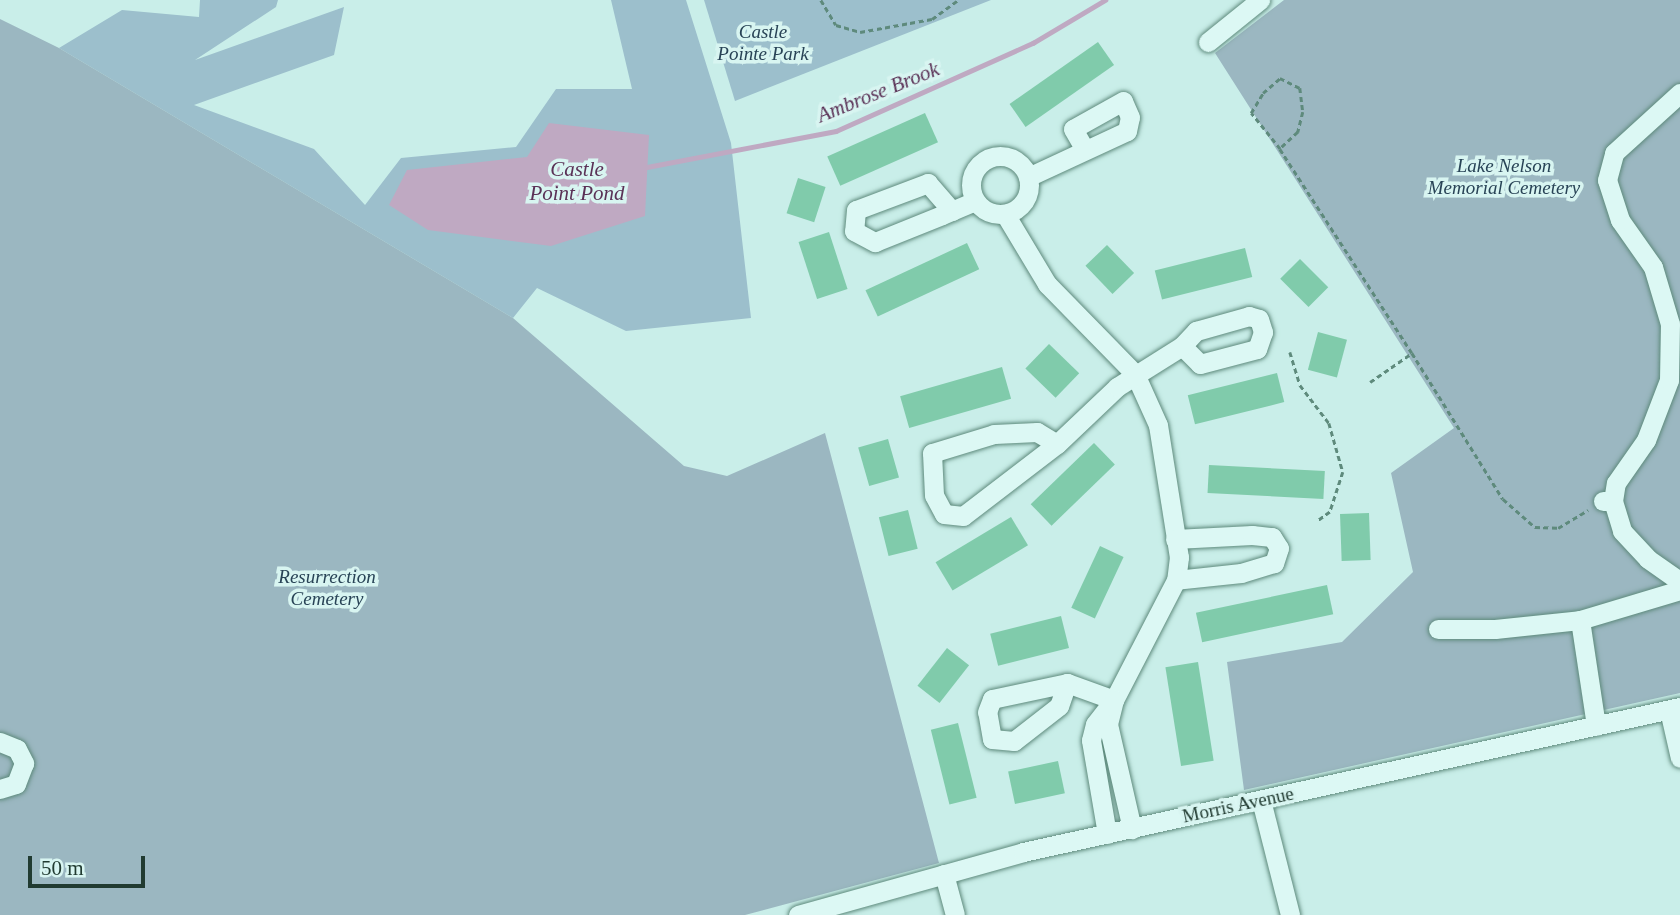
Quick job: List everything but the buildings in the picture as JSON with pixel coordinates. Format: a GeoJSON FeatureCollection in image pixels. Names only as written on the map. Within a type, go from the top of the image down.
{"type":"FeatureCollection","features":[{"type":"Feature","properties":{"kind":"street"},"geometry":{"type":"LineString","coordinates":[[1208,42],[1260,0]]}},
{"type":"Feature","properties":{"kind":"street"},"geometry":{"type":"LineString","coordinates":[[1680,93],[1614,153],[1607,180],[1620,220],[1653,267],[1670,324],[1669,380],[1646,440],[1616,483],[1608,501],[1622,531],[1648,559],[1680,581]]}},
{"type":"Feature","properties":{"kind":"street"},"geometry":{"type":"LineString","coordinates":[[1028,177],[1085,150]]}},
{"type":"Feature","properties":{"kind":"street"},"geometry":{"type":"LineString","coordinates":[[1008,157],[1024,168],[1028,177],[1027,196],[1005,214],[988,212],[975,201],[974,172],[988,159],[1008,157]]}},
{"type":"Feature","properties":{"kind":"street"},"geometry":{"type":"LineString","coordinates":[[952,211],[975,201]]}},
{"type":"Feature","properties":{"kind":"street"},"geometry":{"type":"LineString","coordinates":[[1005,214],[1047,284],[1135,374],[1158,425],[1175,539],[1176,580],[1114,700],[1095,724],[1091,740],[1107,834]]}},
{"type":"Feature","properties":{"kind":"street"},"geometry":{"type":"LineString","coordinates":[[1057,444],[1037,432],[994,434],[932,453],[934,495],[944,514],[963,516],[1057,444],[1135,374],[1182,346]]}},
{"type":"Feature","properties":{"kind":"street"},"geometry":{"type":"LineString","coordinates":[[1175,539],[1252,535],[1272,537],[1279,548],[1274,563],[1176,580]]}},
{"type":"Feature","properties":{"kind":"street"},"geometry":{"type":"LineString","coordinates":[[1438,629],[1495,629],[1580,620],[1680,590]]}},
{"type":"Feature","properties":{"kind":"street"},"geometry":{"type":"LineString","coordinates":[[1580,620],[1597,726]]}},
{"type":"Feature","properties":{"kind":"street"},"geometry":{"type":"LineString","coordinates":[[1067,683],[1114,700]]}},
{"type":"Feature","properties":{"kind":"street"},"geometry":{"type":"LineString","coordinates":[[1114,700],[1108,724],[1132,829]]}},
{"type":"Feature","properties":{"kind":"street"},"geometry":{"type":"LineString","coordinates":[[1675,709],[1680,758]]}},
{"type":"Feature","properties":{"kind":"street","name":"Morris Avenue"},"geometry":{"type":"LineString","coordinates":[[798,915],[944,874],[1107,834],[1675,709]]}},
{"type":"Feature","properties":{"kind":"street"},"geometry":{"type":"LineString","coordinates":[[0,742],[17,749],[24,763],[16,783],[0,789]]}},
{"type":"Feature","properties":{"kind":"street"},"geometry":{"type":"LineString","coordinates":[[1261,800],[1290,915]]}},
{"type":"Feature","properties":{"kind":"street"},"geometry":{"type":"LineString","coordinates":[[944,874],[955,915]]}},
{"type":"Feature","properties":{"kind":"path"},"geometry":{"type":"LineString","coordinates":[[821,0],[836,25],[860,32],[932,19],[958,0]]}},
{"type":"Feature","properties":{"kind":"path"},"geometry":{"type":"LineString","coordinates":[[1280,149],[1298,132],[1303,112],[1300,88],[1280,78],[1263,93],[1251,113],[1280,149],[1503,499],[1535,527],[1558,528],[1608,501]]}},
{"type":"Feature","properties":{"kind":"path"},"geometry":{"type":"LineString","coordinates":[[1290,352],[1300,385],[1329,423],[1343,472],[1330,512],[1320,520]]}},
{"type":"Feature","properties":{"kind":"path"},"geometry":{"type":"LineString","coordinates":[[1370,383],[1412,353]]}},
{"type":"Feature","properties":{"kind":"green space"},"geometry":{"type":"Polygon","coordinates":[[[200,0],[278,0],[276,7],[195,60],[344,7],[334,55],[194,105],[314,149],[365,205],[401,158],[516,147],[556,89],[632,89],[611,0],[686,0],[731,143],[751,318],[626,331],[537,288],[513,318],[59,48],[122,10],[199,17],[200,0]]]}},
{"type":"Feature","properties":{"kind":"green space","name":"Castle Pointe Park"},"geometry":{"type":"Polygon","coordinates":[[[704,0],[991,0],[735,101],[704,0]]]}},
{"type":"Feature","properties":{"kind":"green space","name":"Lake Nelson Memorial Cemetery"},"geometry":{"type":"Polygon","coordinates":[[[1284,0],[1680,0],[1680,693],[1244,790],[1227,662],[1342,642],[1413,572],[1391,473],[1454,428],[1215,53],[1284,0]]]}},
{"type":"Feature","properties":{"kind":"green space","name":"Resurrection Cemetery"},"geometry":{"type":"Polygon","coordinates":[[[0,19],[59,48],[513,318],[684,466],[727,476],[825,433],[939,863],[745,915],[0,915],[0,19]]]}},
{"type":"Feature","properties":{"kind":"water","name":"Castle Point Pond"},"geometry":{"type":"Polygon","coordinates":[[[549,123],[649,135],[645,216],[551,246],[428,230],[389,205],[407,170],[527,157],[549,123]]]}},
{"type":"Feature","properties":{"kind":"waterway","name":"Ambrose Brook"},"geometry":{"type":"LineString","coordinates":[[647,167],[836,131],[1033,43],[1105,0]]}}]}
